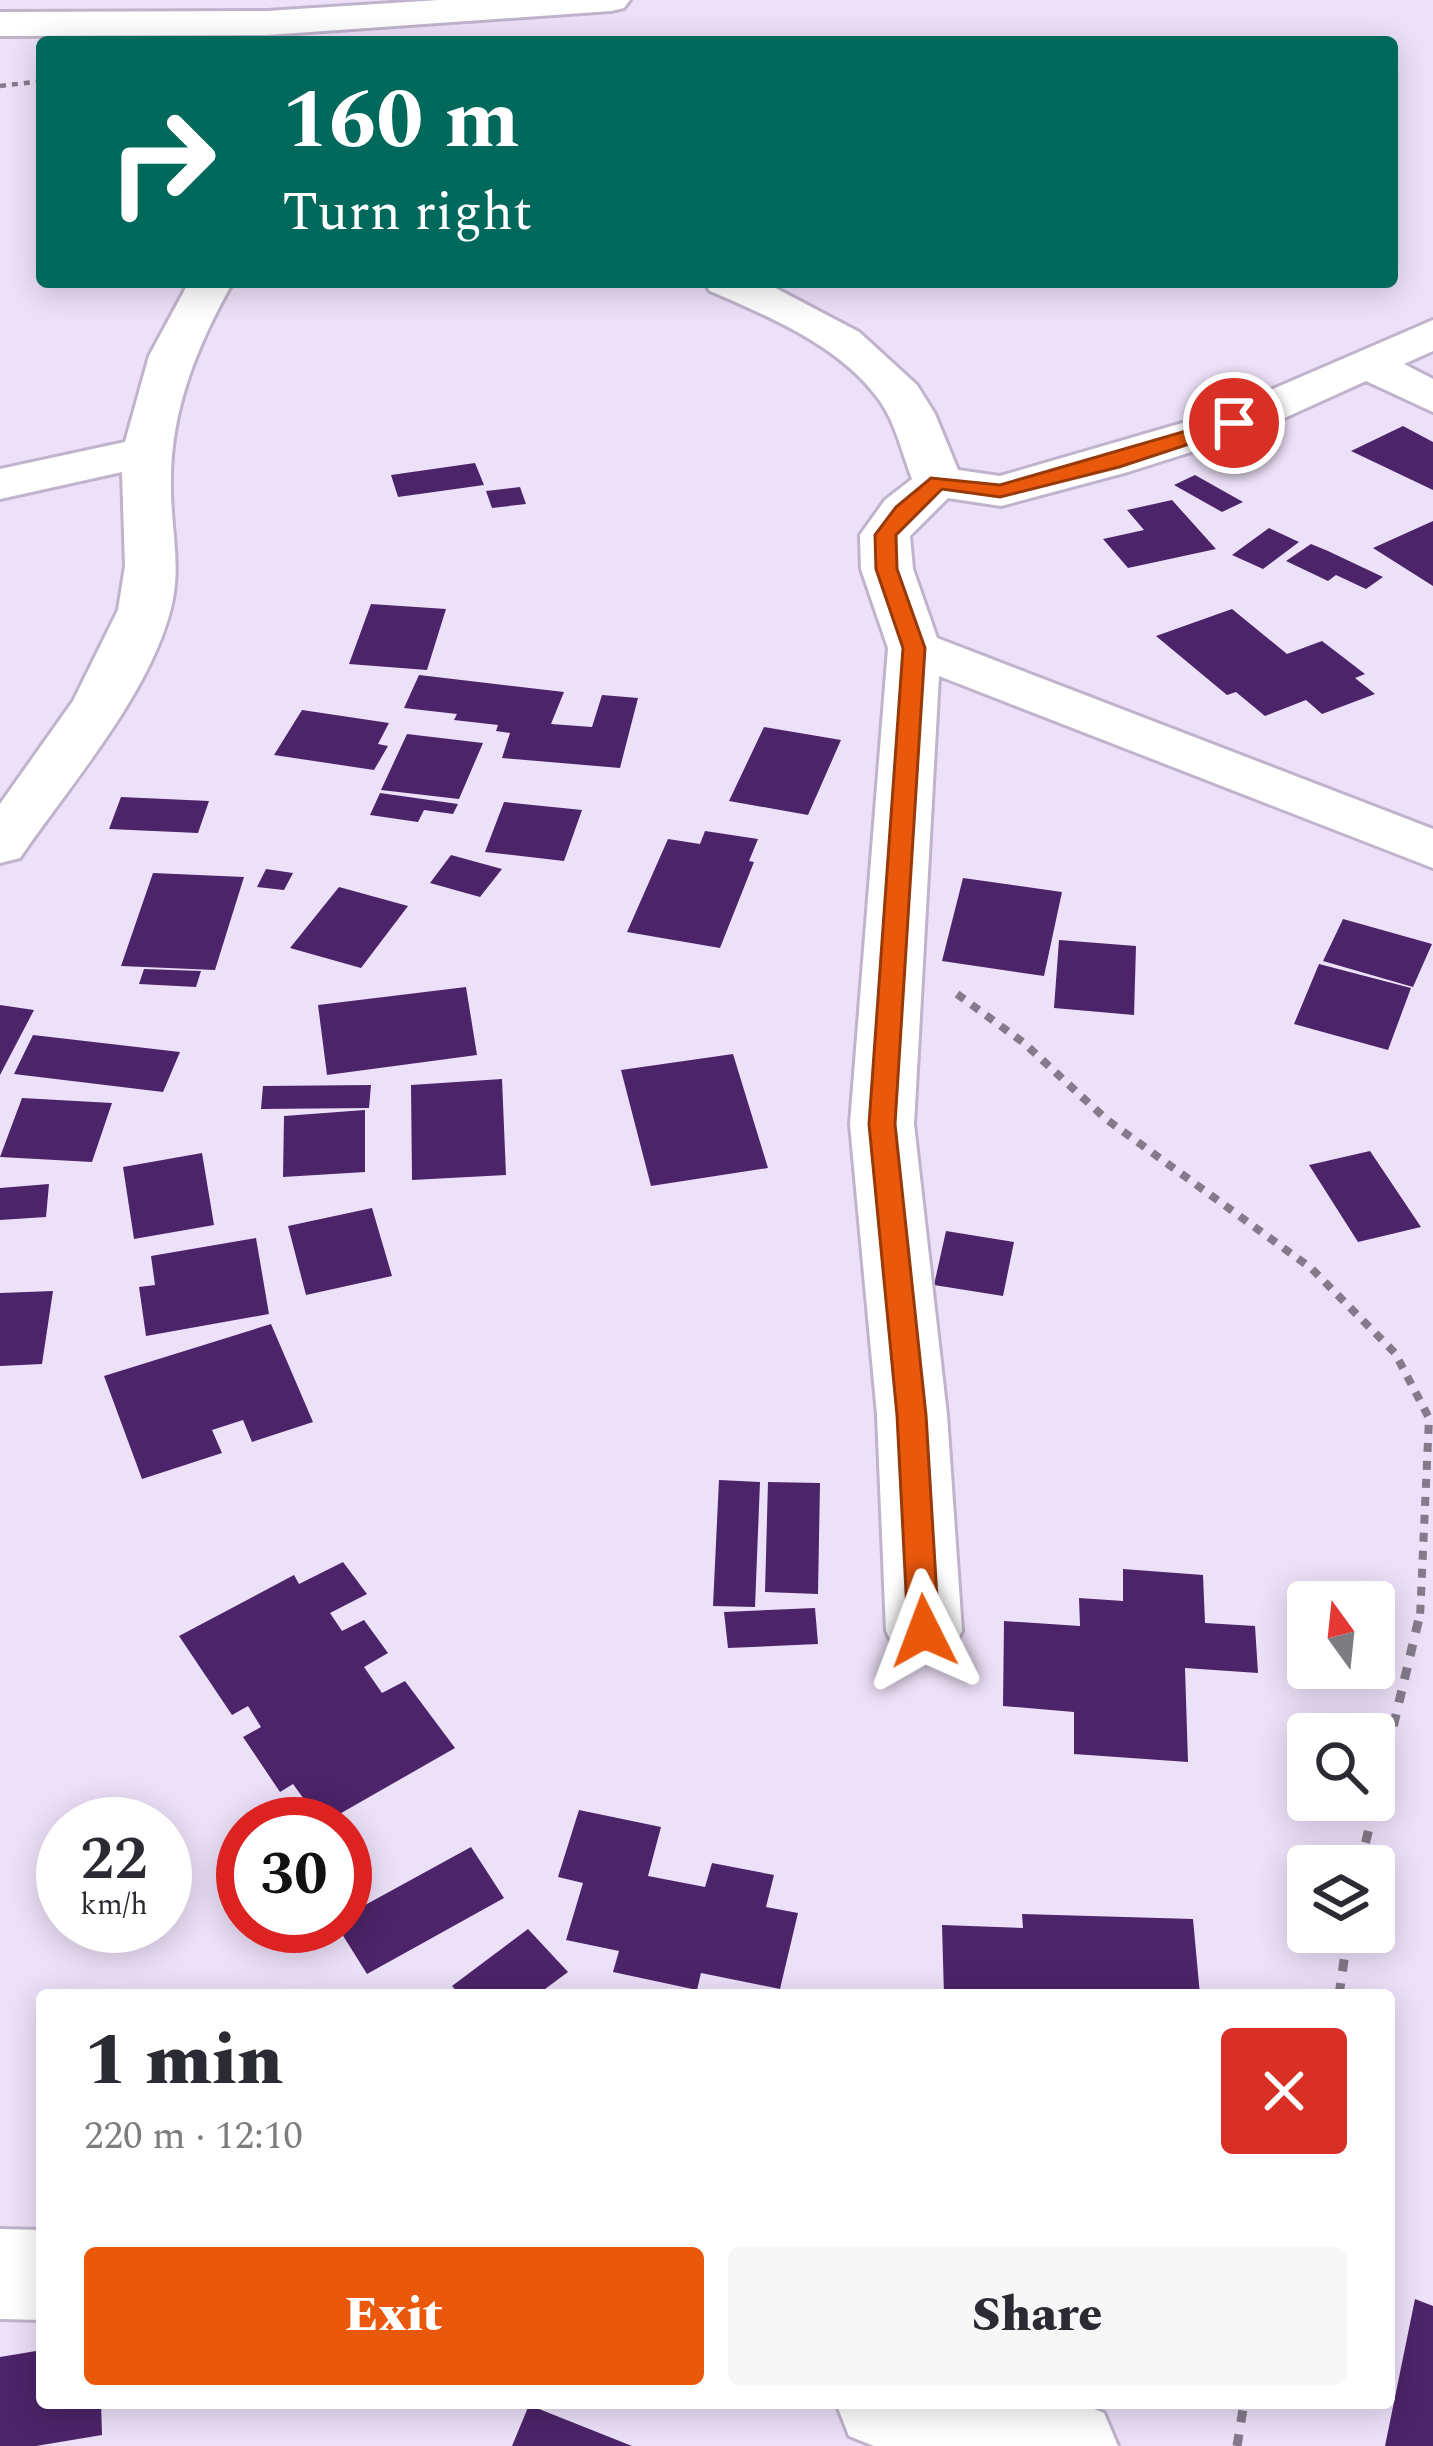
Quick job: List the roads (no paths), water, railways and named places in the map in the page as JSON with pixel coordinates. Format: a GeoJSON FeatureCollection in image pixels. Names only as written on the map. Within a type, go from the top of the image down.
{"type":"FeatureCollection","features":[{"type":"Feature","properties":{"kind":"street"},"geometry":{"type":"LineString","coordinates":[[0,24],[450,27],[611,0]]}},
{"type":"Feature","properties":{"kind":"street"},"geometry":{"type":"LineString","coordinates":[[0,845],[127,656],[146,604],[147,452],[156,394],[183,328],[207,288]]}},
{"type":"Feature","properties":{"kind":"street"},"geometry":{"type":"LineString","coordinates":[[741,288],[790,308],[859,354],[902,397],[938,482]]}},
{"type":"Feature","properties":{"kind":"street"},"geometry":{"type":"LineString","coordinates":[[924,1631],[912,1415],[882,1124],[914,648],[886,569],[885,535],[903,511],[938,482],[1000,491],[1112,462],[1234,423],[1433,334]]}},
{"type":"Feature","properties":{"kind":"street"},"geometry":{"type":"LineString","coordinates":[[1368,364],[1433,398]]}},
{"type":"Feature","properties":{"kind":"street"},"geometry":{"type":"LineString","coordinates":[[0,484],[147,452]]}},
{"type":"Feature","properties":{"kind":"street"},"geometry":{"type":"LineString","coordinates":[[914,648],[1433,850]]}},
{"type":"Feature","properties":{"kind":"street"},"geometry":{"type":"LineString","coordinates":[[0,2274],[36,2275]]}},
{"type":"Feature","properties":{"kind":"street"},"geometry":{"type":"LineString","coordinates":[[908,2409],[1070,2446]]}}]}
